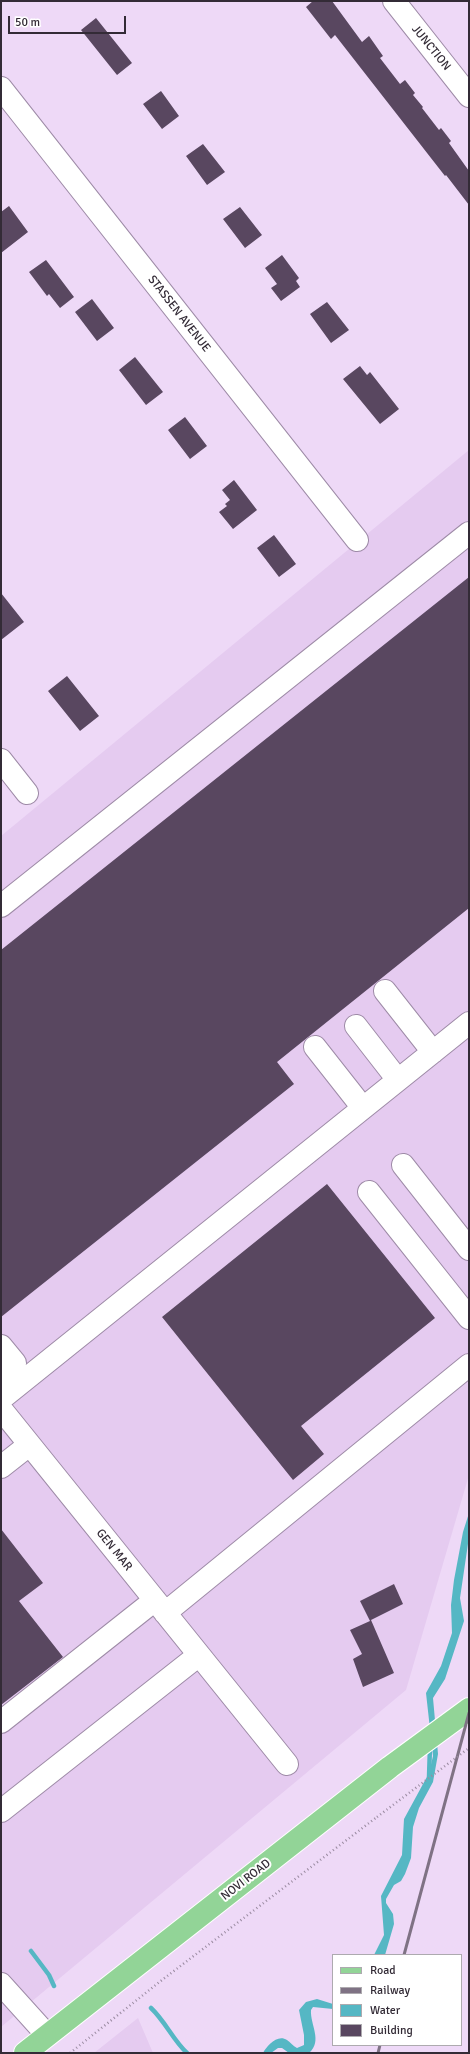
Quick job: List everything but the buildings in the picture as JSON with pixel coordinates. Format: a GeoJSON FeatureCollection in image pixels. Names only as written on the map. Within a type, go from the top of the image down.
{"type":"FeatureCollection","features":[{"type":"Feature","properties":{"kind":"main road","name":"NOVI ROAD"},"geometry":{"type":"LineString","coordinates":[[25,2053],[390,1767],[469,1709]]}},
{"type":"Feature","properties":{"kind":"street","name":"JUNCTION"},"geometry":{"type":"LineString","coordinates":[[394,1],[469,96]]}},
{"type":"Feature","properties":{"kind":"street","name":"STASSEN AVENUE"},"geometry":{"type":"LineString","coordinates":[[1,88],[357,540]]}},
{"type":"Feature","properties":{"kind":"street"},"geometry":{"type":"LineString","coordinates":[[1,906],[469,533]]}},
{"type":"Feature","properties":{"kind":"street"},"geometry":{"type":"LineString","coordinates":[[1,760],[27,793]]}},
{"type":"Feature","properties":{"kind":"street"},"geometry":{"type":"LineString","coordinates":[[385,991],[433,1052]]}},
{"type":"Feature","properties":{"kind":"street"},"geometry":{"type":"LineString","coordinates":[[3,1408],[70,1364],[92,1327],[469,1024]]}},
{"type":"Feature","properties":{"kind":"street"},"geometry":{"type":"LineString","coordinates":[[356,1026],[398,1080]]}},
{"type":"Feature","properties":{"kind":"street"},"geometry":{"type":"LineString","coordinates":[[315,1047],[363,1108]]}},
{"type":"Feature","properties":{"kind":"street"},"geometry":{"type":"LineString","coordinates":[[403,1165],[469,1250]]}},
{"type":"Feature","properties":{"kind":"street"},"geometry":{"type":"LineString","coordinates":[[369,1192],[469,1318]]}},
{"type":"Feature","properties":{"kind":"street"},"geometry":{"type":"LineString","coordinates":[[1,1346],[15,1364],[1,1374]]}},
{"type":"Feature","properties":{"kind":"street"},"geometry":{"type":"LineString","coordinates":[[1,1722],[160,1606],[469,1365]]}},
{"type":"Feature","properties":{"kind":"street","name":"GEN MAR"},"geometry":{"type":"LineString","coordinates":[[3,1408],[29,1444],[288,1764]]}},
{"type":"Feature","properties":{"kind":"street"},"geometry":{"type":"LineString","coordinates":[[1,1467],[29,1444]]}},
{"type":"Feature","properties":{"kind":"street"},"geometry":{"type":"LineString","coordinates":[[1,1811],[199,1655]]}},
{"type":"Feature","properties":{"kind":"street"},"geometry":{"type":"LineString","coordinates":[[1,1984],[47,2035]]}},
{"type":"Feature","properties":{"kind":"path"},"geometry":{"type":"LineString","coordinates":[[70,2053],[162,1980],[469,1748]]}},
{"type":"Feature","properties":{"kind":"shaded area"},"geometry":{"type":"Polygon","coordinates":[[[469,450],[469,1475],[406,1690],[1,2027],[1,836],[469,450]]]}},
{"type":"Feature","properties":{"kind":"shaded area"},"geometry":{"type":"Polygon","coordinates":[[[138,2018],[153,2053],[94,2053],[138,2018]]]}},
{"type":"Feature","properties":{"kind":"water"},"geometry":{"type":"Polygon","coordinates":[[[469,1513],[469,1537],[460,1598],[464,1621],[445,1679],[433,1698],[438,1754],[433,1782],[419,1808],[413,1827],[411,1858],[405,1874],[401,1881],[394,1885],[386,1899],[386,1903],[393,1914],[394,1924],[385,1954],[374,1954],[384,1935],[381,1896],[402,1855],[404,1819],[429,1773],[433,1756],[426,1693],[441,1666],[452,1633],[451,1605],[463,1532],[469,1513]]]}},
{"type":"Feature","properties":{"kind":"water"},"geometry":{"type":"Polygon","coordinates":[[[317,1999],[332,2004],[332,2009],[313,2007],[311,2010],[316,2038],[313,2048],[309,2053],[289,2053],[282,2048],[278,2048],[271,2053],[263,2053],[270,2044],[280,2039],[287,2040],[297,2048],[304,2045],[304,2035],[299,2010],[306,2002],[317,1999]]]}},
{"type":"Feature","properties":{"kind":"waterway"},"geometry":{"type":"LineString","coordinates":[[429,1777],[430,1746]]}},
{"type":"Feature","properties":{"kind":"waterway"},"geometry":{"type":"LineString","coordinates":[[31,1951],[49,1975],[54,1986]]}},
{"type":"Feature","properties":{"kind":"waterway"},"geometry":{"type":"LineString","coordinates":[[151,2008],[187,2053]]}},
{"type":"Feature","properties":{"kind":"railway"},"geometry":{"type":"LineString","coordinates":[[404,1954],[469,1713]]}},
{"type":"Feature","properties":{"kind":"railway"},"geometry":{"type":"LineString","coordinates":[[378,2053],[380,2046]]}}]}
